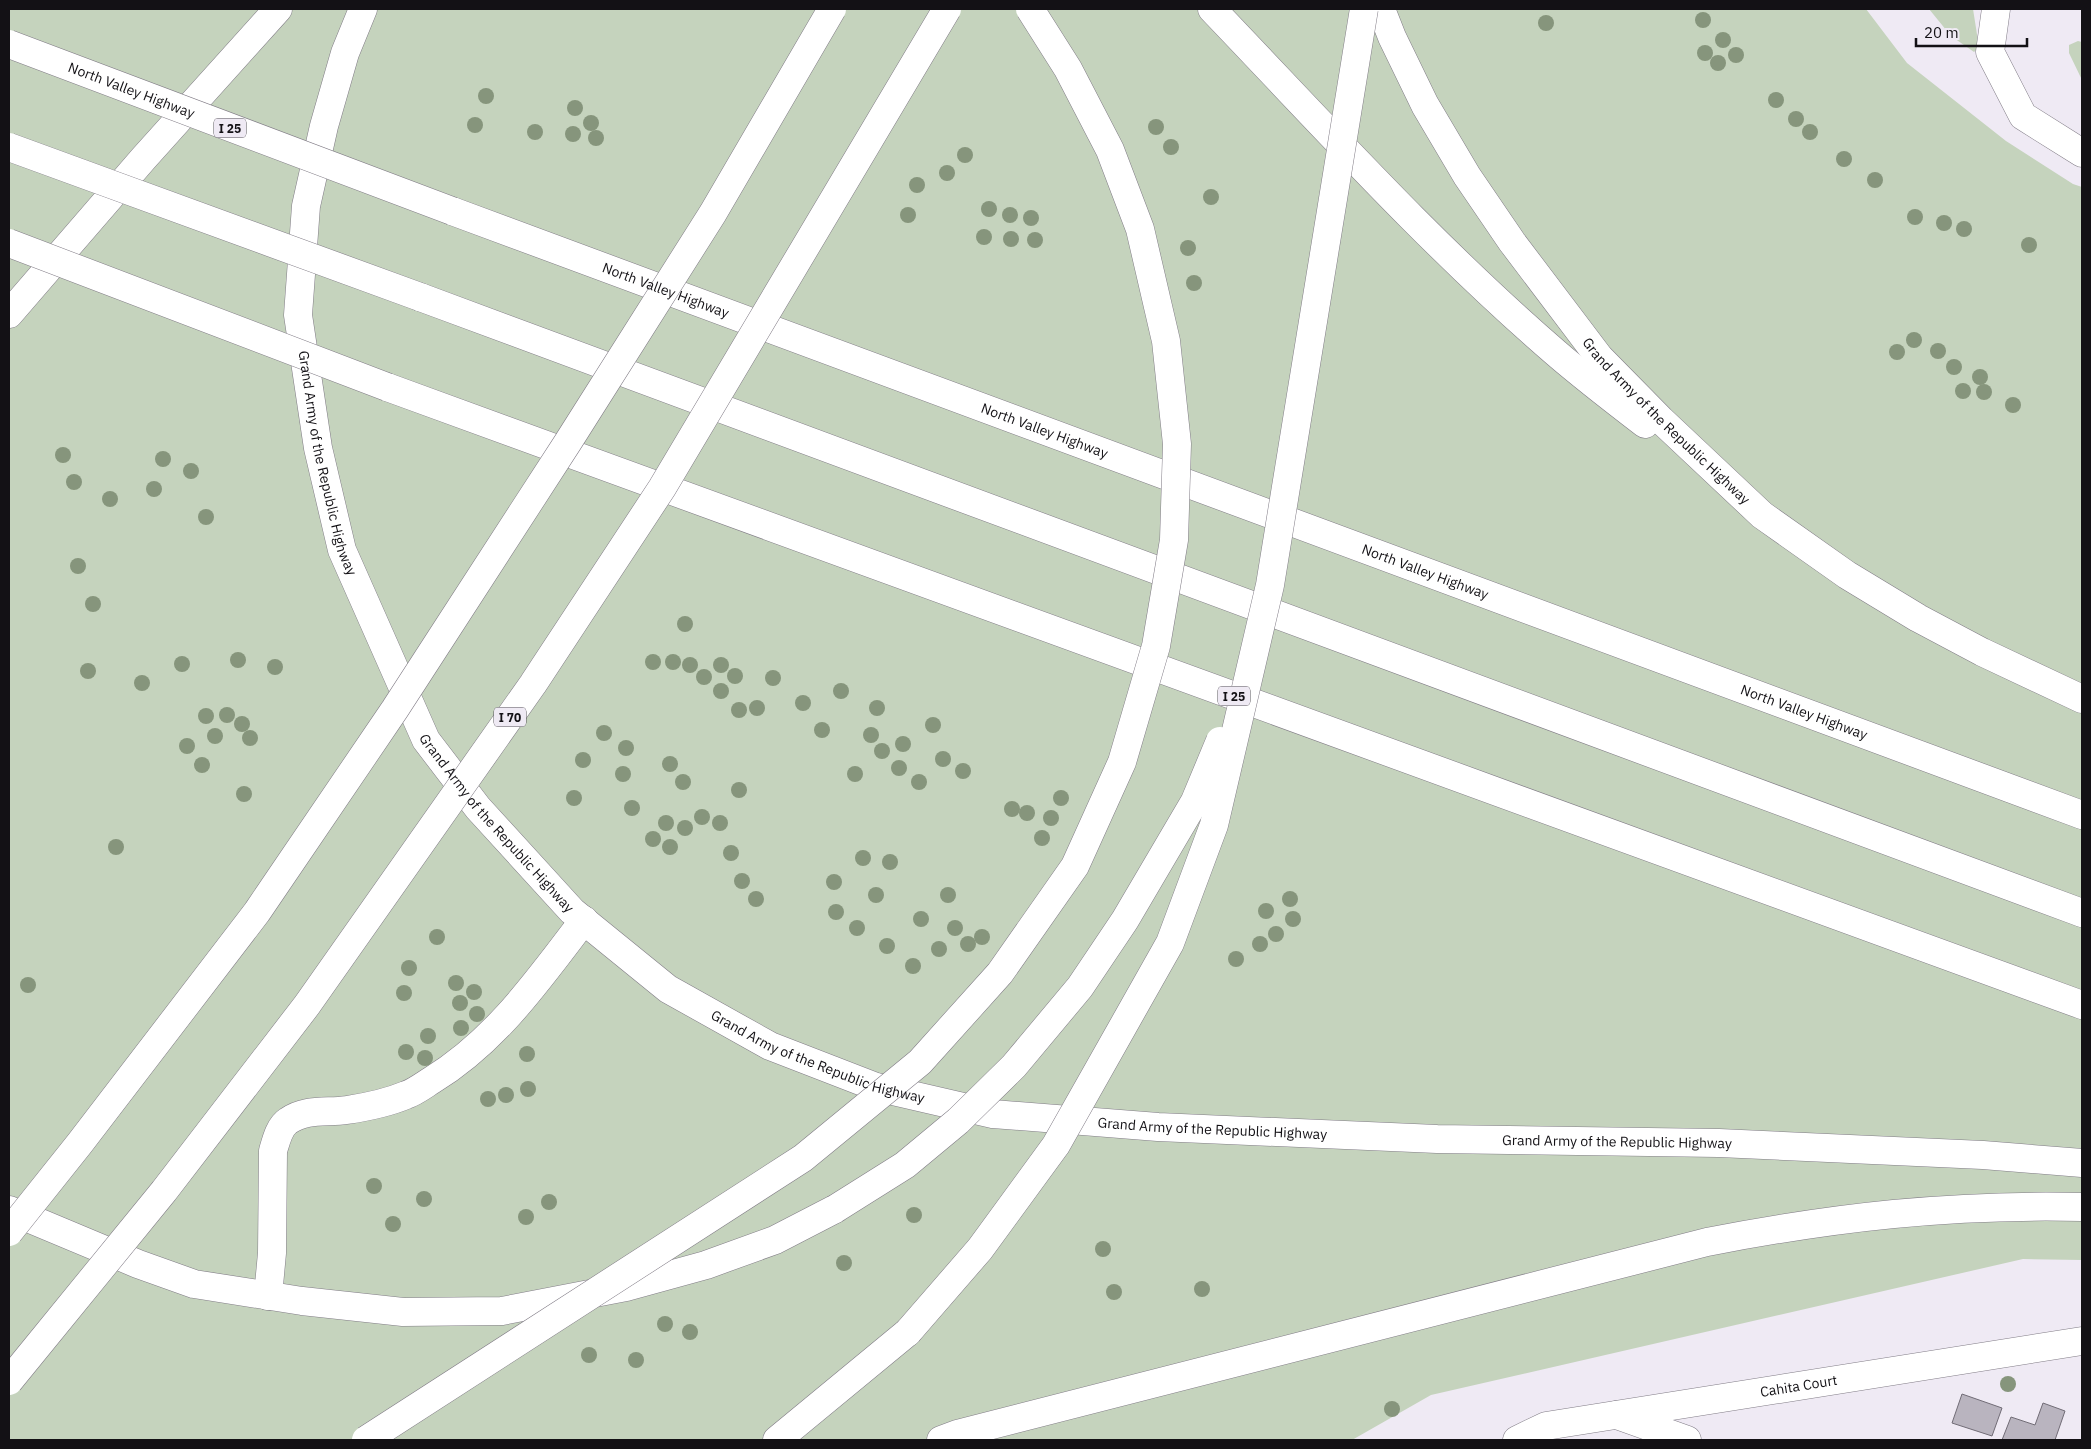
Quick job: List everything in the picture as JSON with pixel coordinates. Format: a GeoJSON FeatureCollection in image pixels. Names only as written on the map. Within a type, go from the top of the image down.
{"type":"FeatureCollection","features":[{"type":"Feature","properties":{"kind":"main road"},"geometry":{"type":"LineString","coordinates":[[9,314],[143,159],[278,9]]}},
{"type":"Feature","properties":{"kind":"main road","name":"Grand Army of the Republic Highway"},"geometry":{"type":"LineString","coordinates":[[363,9],[345,53],[324,126],[306,206],[298,315],[318,448],[345,558],[426,740],[478,808],[566,904],[668,989],[770,1046],[876,1087],[993,1114],[1158,1127],[1438,1139],[1720,1143],[1983,1155],[2082,1162]]}},
{"type":"Feature","properties":{"kind":"main road"},"geometry":{"type":"LineString","coordinates":[[9,1232],[80,1143],[257,912],[395,709],[573,434],[712,214],[832,9]]}},
{"type":"Feature","properties":{"kind":"main road","name":"I 70"},"geometry":{"type":"LineString","coordinates":[[9,1381],[164,1191],[307,1005],[533,684],[662,488],[947,9]]}},
{"type":"Feature","properties":{"kind":"main road"},"geometry":{"type":"LineString","coordinates":[[366,1440],[676,1242],[803,1158],[920,1062],[1000,973],[1075,866],[1122,762],[1156,646],[1174,540],[1177,444],[1166,341],[1140,229],[1110,150],[1068,68],[1030,9]]}},
{"type":"Feature","properties":{"kind":"main road"},"geometry":{"type":"LineString","coordinates":[[1212,9],[1421,226],[1495,298],[1557,354],[1762,515]]}},
{"type":"Feature","properties":{"kind":"main road"},"geometry":{"type":"LineString","coordinates":[[777,1440],[908,1332],[980,1248],[1056,1145],[1170,943],[1214,825],[1270,585],[1364,9]]}},
{"type":"Feature","properties":{"kind":"main road","name":"Grand Army of the Republic Highway"},"geometry":{"type":"LineString","coordinates":[[1381,9],[1425,105],[1467,176],[1512,242],[1599,357],[1661,420],[1762,515],[1847,575],[1918,618],[1982,652],[2082,699]]}},
{"type":"Feature","properties":{"kind":"main road"},"geometry":{"type":"LineString","coordinates":[[1996,9],[1990,52],[2023,116],[2082,153]]}},
{"type":"Feature","properties":{"kind":"main road","name":"North Valley Highway"},"geometry":{"type":"LineString","coordinates":[[9,44],[452,211],[2082,815]]}},
{"type":"Feature","properties":{"kind":"main road"},"geometry":{"type":"LineString","coordinates":[[9,147],[420,297],[2082,913]]}},
{"type":"Feature","properties":{"kind":"main road","name":"I 25"},"geometry":{"type":"LineString","coordinates":[[9,243],[387,387],[2082,1004]]}},
{"type":"Feature","properties":{"kind":"main road"},"geometry":{"type":"LineString","coordinates":[[9,1210],[138,1264],[194,1284],[302,1302],[403,1312],[502,1311],[626,1287],[706,1265],[775,1240],[835,1209],[905,1164],[958,1121],[1014,1066],[1080,987],[1125,920],[1195,801],[1231,715],[1270,585]]}},
{"type":"Feature","properties":{"kind":"main road"},"geometry":{"type":"LineString","coordinates":[[268,1296],[272,1253],[273,1151],[277,1135],[287,1121],[314,1111],[345,1111],[384,1103],[408,1094],[451,1069],[473,1051],[509,1015],[584,920]]}},
{"type":"Feature","properties":{"kind":"main road"},"geometry":{"type":"LineString","coordinates":[[941,1440],[1707,1242],[1792,1226],[1921,1210],[2024,1206],[2082,1207]]}},
{"type":"Feature","properties":{"kind":"main road","name":"Cahita Court"},"geometry":{"type":"LineString","coordinates":[[1517,1440],[1546,1426],[2082,1341]]}},
{"type":"Feature","properties":{"kind":"main road"},"geometry":{"type":"LineString","coordinates":[[1616,1414],[1687,1440]]}},
{"type":"Feature","properties":{"kind":"green space"},"geometry":{"type":"Polygon","coordinates":[[[9,9],[1866,9],[1907,63],[2006,141],[2073,184],[2082,187],[2082,1260],[2023,1259],[1431,1395],[1352,1440],[9,1440],[9,9]]]}},
{"type":"Feature","properties":{"kind":"green space"},"geometry":{"type":"Polygon","coordinates":[[[1929,9],[1973,9],[1979,47],[1974,52],[1951,36],[1929,9]]]}},
{"type":"Feature","properties":{"kind":"green space"},"geometry":{"type":"Polygon","coordinates":[[[2078,41],[2082,42],[2082,80],[2069,53],[2069,45],[2078,41]]]}},
{"type":"Feature","properties":{"kind":"building"},"geometry":{"type":"Polygon","coordinates":[[[1962,1394],[2002,1408],[1992,1436],[1952,1423],[1962,1394]]]}},
{"type":"Feature","properties":{"kind":"building"},"geometry":{"type":"Polygon","coordinates":[[[2043,1403],[2065,1411],[2055,1440],[2002,1440],[2011,1417],[2035,1425],[2043,1403]]]}}]}
